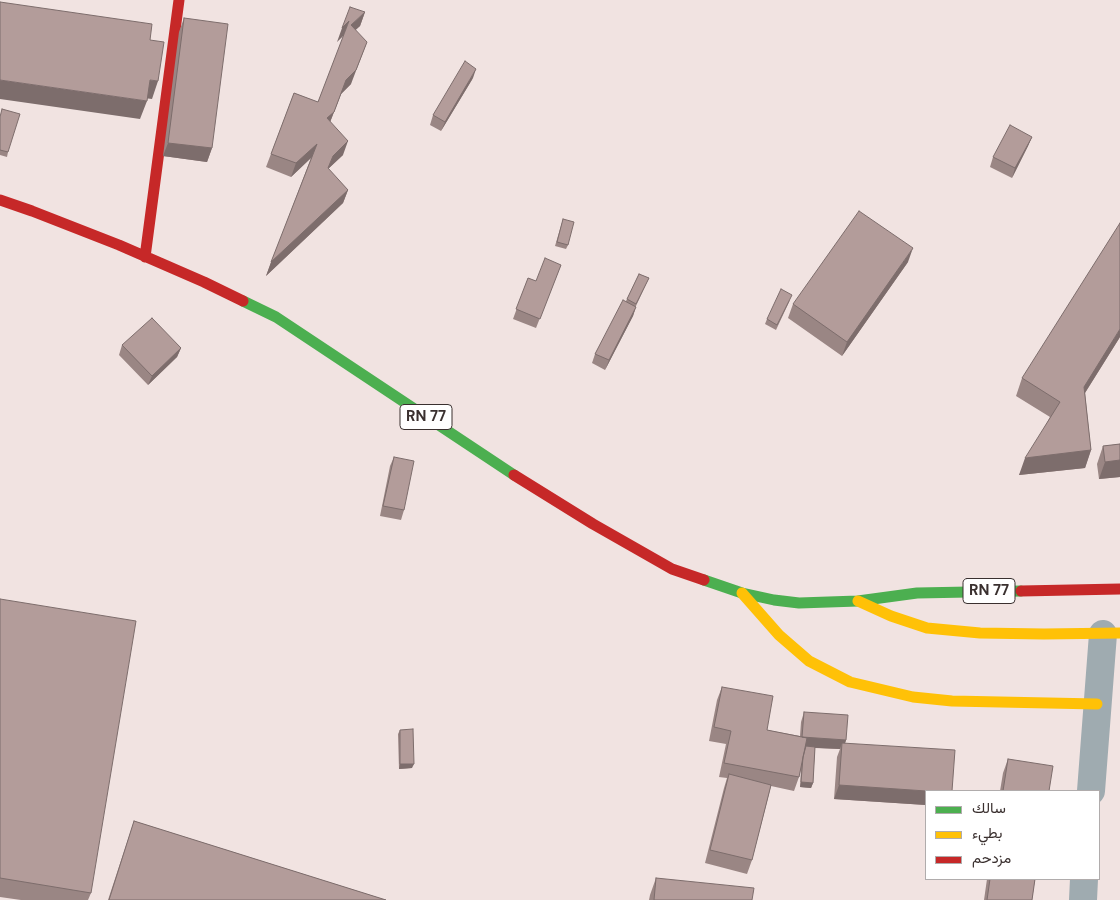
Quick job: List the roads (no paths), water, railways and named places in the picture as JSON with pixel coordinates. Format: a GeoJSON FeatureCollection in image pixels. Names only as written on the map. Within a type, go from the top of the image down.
{"type":"FeatureCollection","features":[{"type":"Feature","properties":{"kind":"main road"},"geometry":{"type":"LineString","coordinates":[[145,257],[179,0]]}},
{"type":"Feature","properties":{"kind":"main road","name":"RN 77"},"geometry":{"type":"LineString","coordinates":[[0,200],[32,211],[204,282],[276,317],[485,456],[592,524],[672,569],[742,593],[798,603],[858,601],[917,592],[1120,589]]}},
{"type":"Feature","properties":{"kind":"main road"},"geometry":{"type":"LineString","coordinates":[[742,593],[779,635],[809,661],[850,682],[912,697],[952,701],[1097,704]]}},
{"type":"Feature","properties":{"kind":"main road"},"geometry":{"type":"LineString","coordinates":[[858,601],[891,616],[927,628],[980,633],[1111,634]]}},
{"type":"Feature","properties":{"kind":"street"},"geometry":{"type":"LineString","coordinates":[[1091,790],[1097,704],[1111,634]]}},
{"type":"Feature","properties":{"kind":"street"},"geometry":{"type":"LineString","coordinates":[[1083,900],[1084,880]]}}]}
